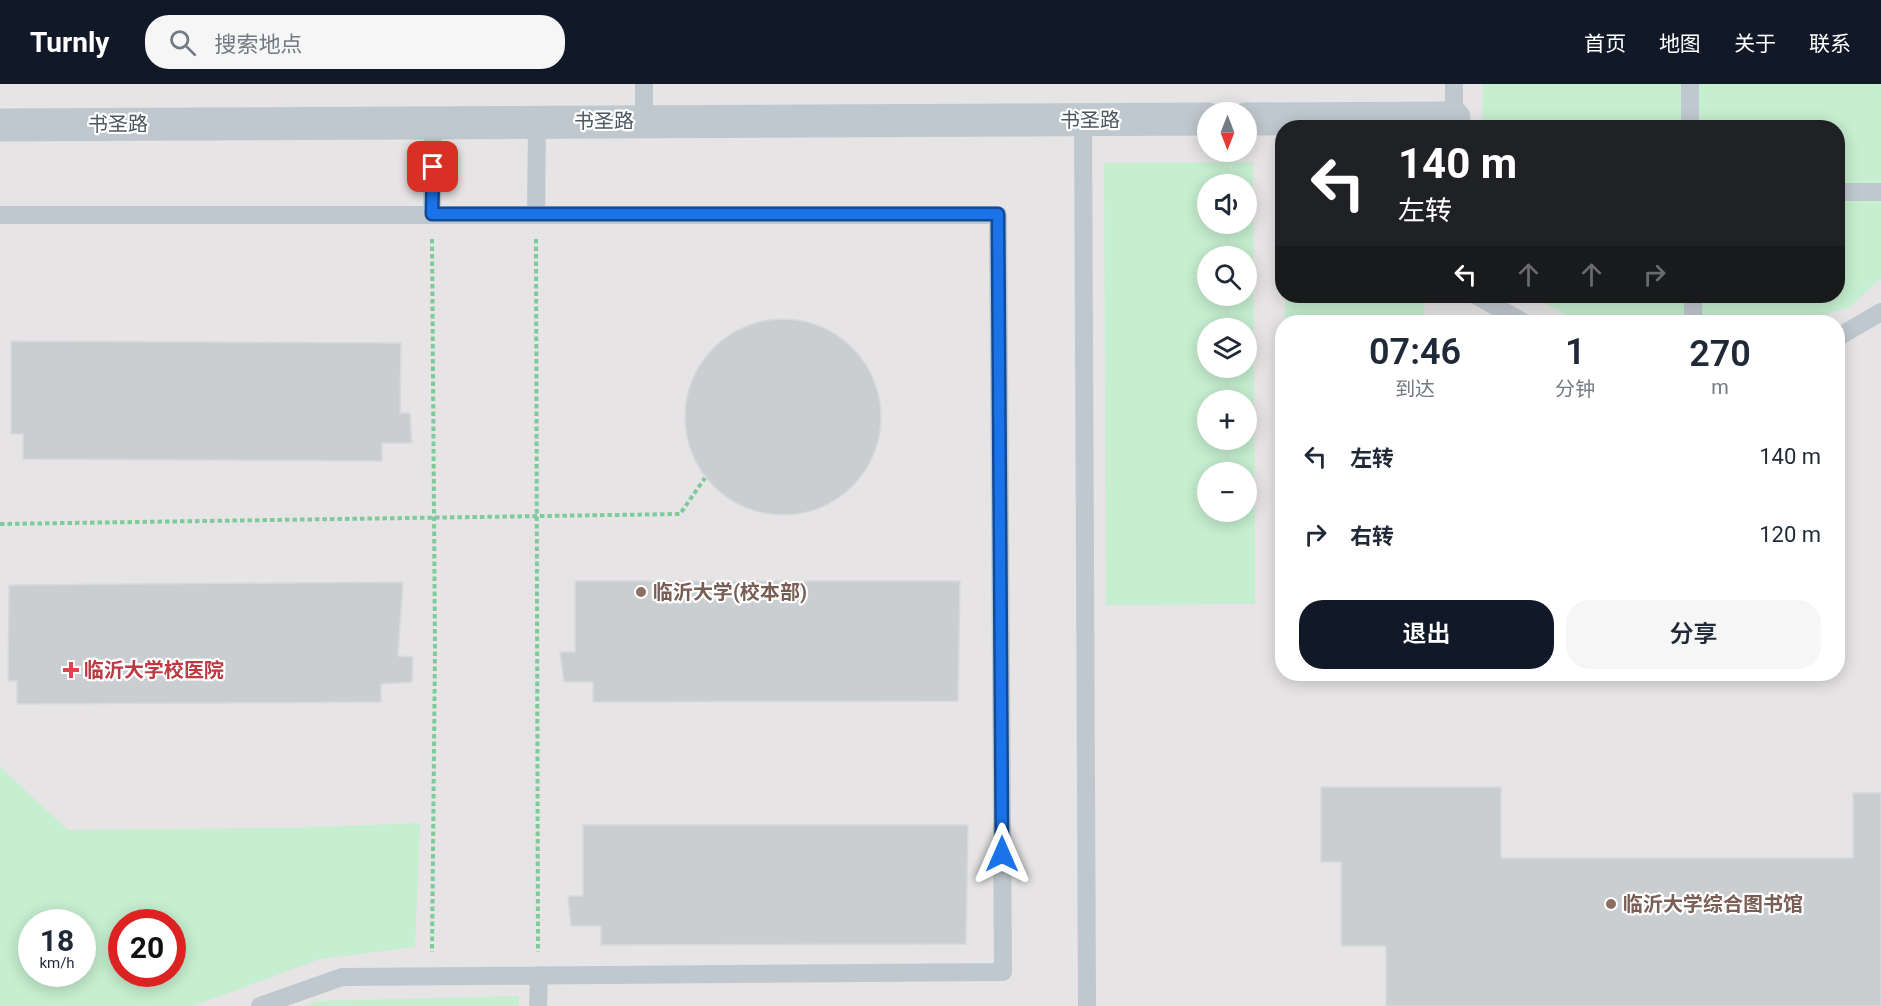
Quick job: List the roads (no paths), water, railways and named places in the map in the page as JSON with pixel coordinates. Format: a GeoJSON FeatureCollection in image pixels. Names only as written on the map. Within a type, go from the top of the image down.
{"type":"FeatureCollection","features":[{"type":"Feature","properties":{"kind":"street","name":"书圣路"},"geometry":{"type":"LineString","coordinates":[[0,125],[1197,119]]}},
{"type":"Feature","properties":{"kind":"street"},"geometry":{"type":"LineString","coordinates":[[1257,119],[1298,120]]}},
{"type":"Feature","properties":{"kind":"lane"},"geometry":{"type":"LineString","coordinates":[[644,84],[644,121]]}},
{"type":"Feature","properties":{"kind":"lane"},"geometry":{"type":"LineString","coordinates":[[1454,84],[1454,120]]}},
{"type":"Feature","properties":{"kind":"lane"},"geometry":{"type":"LineString","coordinates":[[1690,84],[1690,120]]}},
{"type":"Feature","properties":{"kind":"lane"},"geometry":{"type":"LineString","coordinates":[[1083,120],[1087,1006]]}},
{"type":"Feature","properties":{"kind":"lane"},"geometry":{"type":"LineString","coordinates":[[432,214],[433,122]]}},
{"type":"Feature","properties":{"kind":"lane"},"geometry":{"type":"LineString","coordinates":[[536,214],[537,122]]}},
{"type":"Feature","properties":{"kind":"lane"},"geometry":{"type":"LineString","coordinates":[[1845,192],[1881,192]]}},
{"type":"Feature","properties":{"kind":"lane"},"geometry":{"type":"LineString","coordinates":[[0,214],[998,214],[1003,972],[342,977],[260,1006]]}},
{"type":"Feature","properties":{"kind":"lane"},"geometry":{"type":"LineString","coordinates":[[1489,303],[1511,315]]}},
{"type":"Feature","properties":{"kind":"lane"},"geometry":{"type":"LineString","coordinates":[[1845,333],[1881,312]]}},
{"type":"Feature","properties":{"kind":"lane"},"geometry":{"type":"LineString","coordinates":[[538,1006],[539,975]]}},
{"type":"Feature","properties":{"kind":"place","name":"临沂大学(校本部)"},"geometry":{"type":"Point","coordinates":[641,592]}},
{"type":"Feature","properties":{"kind":"place","name":"临沂大学校医院"},"geometry":{"type":"Point","coordinates":[71,670]}},
{"type":"Feature","properties":{"kind":"place","name":"临沂大学综合图书馆"},"geometry":{"type":"Point","coordinates":[1611,904]}}]}
